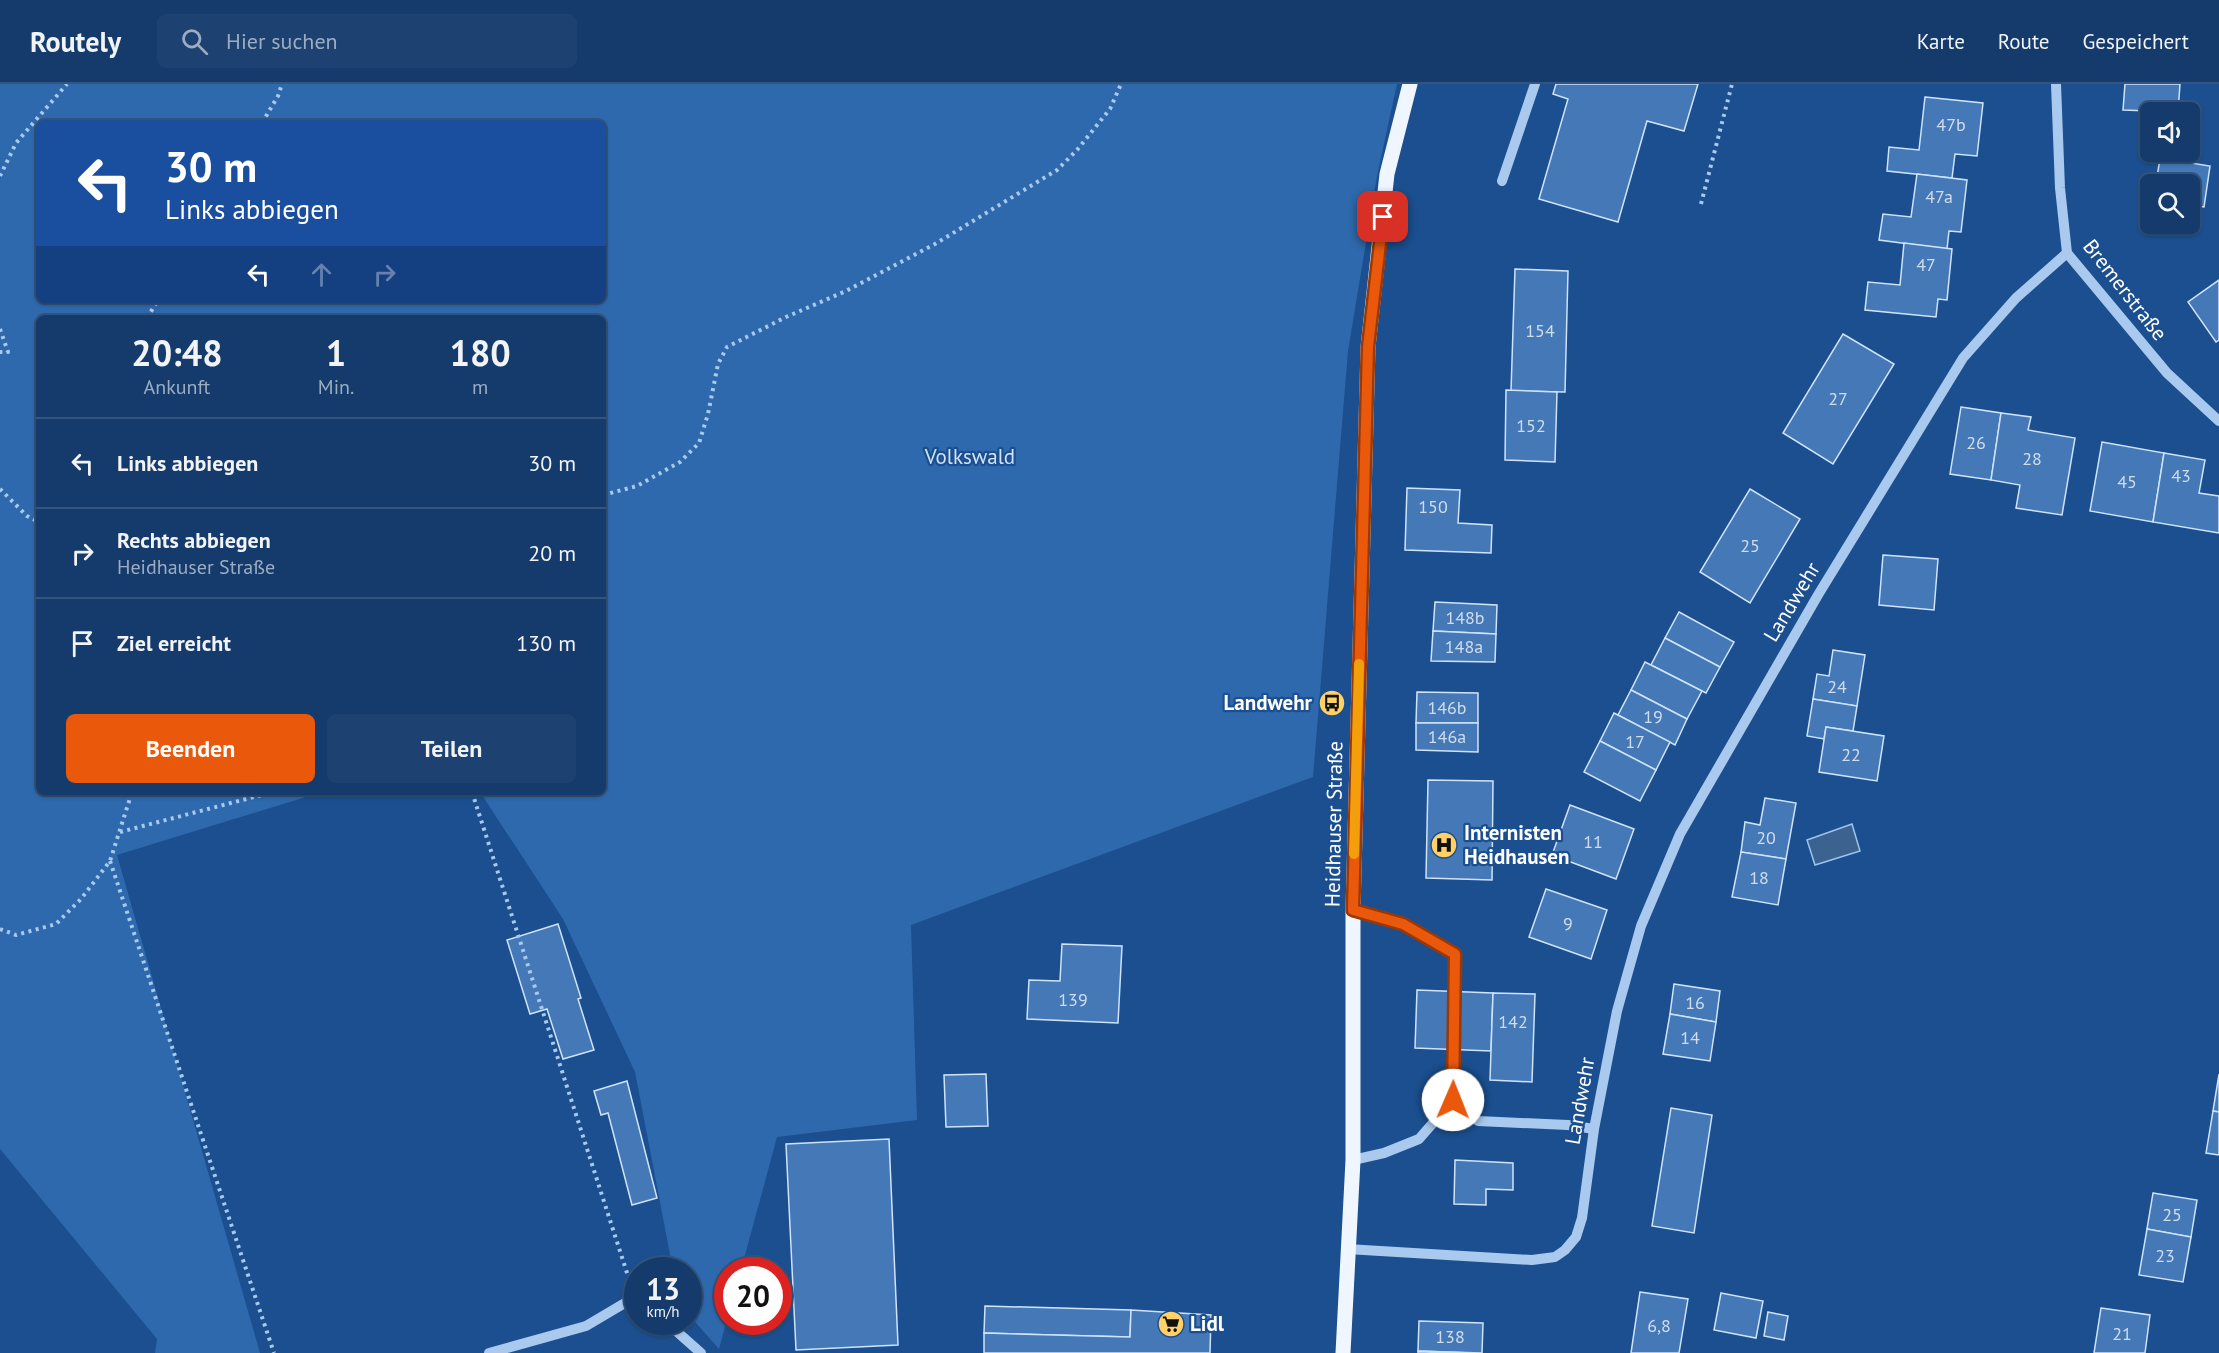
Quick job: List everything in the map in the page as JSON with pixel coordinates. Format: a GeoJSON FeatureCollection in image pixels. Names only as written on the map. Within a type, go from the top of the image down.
{"type":"FeatureCollection","features":[{"type":"Feature","properties":{"kind":"main road","name":"Heidhauser Straße"},"geometry":{"type":"LineString","coordinates":[[1343,1353],[1353,1160],[1353,910],[1368,347],[1388,174],[1410,84]]}},
{"type":"Feature","properties":{"kind":"street"},"geometry":{"type":"LineString","coordinates":[[1502,181],[1535,84]]}},
{"type":"Feature","properties":{"kind":"street","name":"Bremerstraße"},"geometry":{"type":"LineString","coordinates":[[2056,84],[2060,188],[2067,253],[2167,373],[2219,420]]}},
{"type":"Feature","properties":{"kind":"street","name":"Landwehr"},"geometry":{"type":"LineString","coordinates":[[1347,1249],[1532,1260],[1555,1257],[1565,1250],[1576,1237],[1582,1218],[1594,1129],[1617,1011],[1641,926],[1680,834],[1818,595],[1964,358],[2016,298],[2067,253]]}},
{"type":"Feature","properties":{"kind":"street"},"geometry":{"type":"LineString","coordinates":[[1353,910],[1403,924],[1455,954],[1453,1100],[1419,1139],[1384,1154],[1353,1160]]}},
{"type":"Feature","properties":{"kind":"street"},"geometry":{"type":"LineString","coordinates":[[1453,1100],[1478,1121],[1568,1125],[1594,1129]]}},
{"type":"Feature","properties":{"kind":"street"},"geometry":{"type":"LineString","coordinates":[[489,1353],[586,1326],[624,1305]]}},
{"type":"Feature","properties":{"kind":"street"},"geometry":{"type":"LineString","coordinates":[[681,1335],[701,1353]]}},
{"type":"Feature","properties":{"kind":"path"},"geometry":{"type":"LineString","coordinates":[[0,176],[16,143],[67,84]]}},
{"type":"Feature","properties":{"kind":"path"},"geometry":{"type":"LineString","coordinates":[[264,120],[278,96],[282,84]]}},
{"type":"Feature","properties":{"kind":"path"},"geometry":{"type":"LineString","coordinates":[[606,494],[637,486],[680,462],[699,443],[708,414],[718,364],[727,347],[786,317],[846,291],[925,249],[1057,170],[1077,150],[1110,109],[1121,84]]}},
{"type":"Feature","properties":{"kind":"path"},"geometry":{"type":"LineString","coordinates":[[1701,204],[1732,84]]}},
{"type":"Feature","properties":{"kind":"path"},"geometry":{"type":"LineString","coordinates":[[0,329],[8,352],[0,352]]}},
{"type":"Feature","properties":{"kind":"path"},"geometry":{"type":"LineString","coordinates":[[0,489],[27,516],[36,520]]}},
{"type":"Feature","properties":{"kind":"path"},"geometry":{"type":"LineString","coordinates":[[0,929],[16,934],[56,924],[81,899],[110,861],[131,795]]}},
{"type":"Feature","properties":{"kind":"path"},"geometry":{"type":"LineString","coordinates":[[120,832],[262,795]]}},
{"type":"Feature","properties":{"kind":"path"},"geometry":{"type":"LineString","coordinates":[[473,795],[624,1261]]}},
{"type":"Feature","properties":{"kind":"path"},"geometry":{"type":"LineString","coordinates":[[110,861],[274,1353]]}},
{"type":"Feature","properties":{"kind":"green space","name":"Volkswald"},"geometry":{"type":"Polygon","coordinates":[[[0,84],[1397,84],[1377,176],[1348,351],[1313,777],[911,925],[917,1120],[777,1137],[745,1257],[714,1257],[714,1335],[723,1335],[719,1349],[702,1330],[702,1257],[671,1257],[635,1072],[563,919],[482,795],[606,795],[606,315],[36,315],[36,795],[312,795],[117,855],[260,1353],[155,1353],[157,1339],[0,1149],[0,84]]]}},
{"type":"Feature","properties":{"kind":"shaded area"},"geometry":{"type":"Polygon","coordinates":[[[1852,824],[1860,851],[1815,865],[1807,840],[1852,824]]]}},
{"type":"Feature","properties":{"kind":"building"},"geometry":{"type":"Polygon","coordinates":[[[1556,84],[1698,84],[1684,131],[1647,121],[1618,222],[1539,199],[1568,99],[1553,94],[1556,84]]]}},
{"type":"Feature","properties":{"kind":"building"},"geometry":{"type":"Polygon","coordinates":[[[2125,84],[2180,84],[2179,102],[2140,102],[2140,111],[2123,110],[2125,84]]]}},
{"type":"Feature","properties":{"kind":"building"},"geometry":{"type":"Polygon","coordinates":[[[1925,97],[1983,103],[1977,156],[1955,154],[1952,178],[1887,171],[1889,147],[1919,150],[1925,97]]]}},
{"type":"Feature","properties":{"kind":"building"},"geometry":{"type":"Polygon","coordinates":[[[2159,162],[2185,162],[2210,166],[2204,207],[2200,206],[2200,174],[2158,174],[2159,162]]]}},
{"type":"Feature","properties":{"kind":"building"},"geometry":{"type":"Polygon","coordinates":[[[1917,174],[1967,180],[1961,232],[1949,231],[1947,249],[1879,240],[1883,214],[1911,217],[1917,174]]]}},
{"type":"Feature","properties":{"kind":"building"},"geometry":{"type":"Polygon","coordinates":[[[1904,243],[1952,249],[1947,300],[1938,299],[1936,317],[1865,310],[1868,282],[1900,285],[1904,243]]]}},
{"type":"Feature","properties":{"kind":"building"},"geometry":{"type":"Polygon","coordinates":[[[1515,269],[1568,271],[1565,392],[1511,391],[1515,269]]]}},
{"type":"Feature","properties":{"kind":"building"},"geometry":{"type":"Polygon","coordinates":[[[2219,280],[2219,340],[2216,342],[2188,302],[2219,280]]]}},
{"type":"Feature","properties":{"kind":"building"},"geometry":{"type":"Polygon","coordinates":[[[1843,334],[1894,364],[1833,464],[1783,433],[1843,334]]]}},
{"type":"Feature","properties":{"kind":"building"},"geometry":{"type":"Polygon","coordinates":[[[1506,390],[1557,392],[1555,462],[1505,460],[1506,390]]]}},
{"type":"Feature","properties":{"kind":"building"},"geometry":{"type":"Polygon","coordinates":[[[1961,407],[2001,413],[1991,480],[1950,474],[1961,407]]]}},
{"type":"Feature","properties":{"kind":"building"},"geometry":{"type":"Polygon","coordinates":[[[2001,413],[2031,417],[2028,430],[2075,438],[2062,515],[2016,508],[2020,485],[1991,480],[2001,413]]]}},
{"type":"Feature","properties":{"kind":"building"},"geometry":{"type":"Polygon","coordinates":[[[2102,442],[2164,453],[2153,522],[2090,511],[2102,442]]]}},
{"type":"Feature","properties":{"kind":"building"},"geometry":{"type":"Polygon","coordinates":[[[2164,453],[2205,460],[2199,493],[2219,496],[2219,533],[2153,522],[2164,453]]]}},
{"type":"Feature","properties":{"kind":"building"},"geometry":{"type":"Polygon","coordinates":[[[1407,488],[1460,490],[1458,523],[1492,525],[1491,553],[1405,550],[1407,488]]]}},
{"type":"Feature","properties":{"kind":"building"},"geometry":{"type":"Polygon","coordinates":[[[1750,489],[1800,519],[1750,603],[1700,572],[1750,489]]]}},
{"type":"Feature","properties":{"kind":"building"},"geometry":{"type":"Polygon","coordinates":[[[1883,555],[1938,559],[1934,610],[1879,605],[1883,555]]]}},
{"type":"Feature","properties":{"kind":"building"},"geometry":{"type":"Polygon","coordinates":[[[1435,602],[1497,605],[1496,634],[1433,631],[1435,602]]]}},
{"type":"Feature","properties":{"kind":"building"},"geometry":{"type":"Polygon","coordinates":[[[1679,612],[1734,642],[1720,667],[1665,638],[1679,612]]]}},
{"type":"Feature","properties":{"kind":"building"},"geometry":{"type":"Polygon","coordinates":[[[1433,631],[1496,634],[1495,662],[1431,661],[1433,631]]]}},
{"type":"Feature","properties":{"kind":"building"},"geometry":{"type":"Polygon","coordinates":[[[1665,638],[1720,667],[1706,693],[1651,665],[1665,638]]]}},
{"type":"Feature","properties":{"kind":"building"},"geometry":{"type":"Polygon","coordinates":[[[1833,650],[1865,655],[1857,706],[1813,699],[1817,674],[1829,676],[1833,650]]]}},
{"type":"Feature","properties":{"kind":"building"},"geometry":{"type":"Polygon","coordinates":[[[1645,662],[1702,691],[1687,719],[1631,690],[1645,662]]]}},
{"type":"Feature","properties":{"kind":"building"},"geometry":{"type":"Polygon","coordinates":[[[1631,690],[1687,719],[1675,745],[1618,715],[1631,690]]]}},
{"type":"Feature","properties":{"kind":"building"},"geometry":{"type":"Polygon","coordinates":[[[1417,692],[1478,693],[1478,723],[1416,723],[1417,692]]]}},
{"type":"Feature","properties":{"kind":"building"},"geometry":{"type":"Polygon","coordinates":[[[1813,699],[1857,706],[1853,731],[1826,727],[1824,739],[1807,736],[1813,699]]]}},
{"type":"Feature","properties":{"kind":"building"},"geometry":{"type":"Polygon","coordinates":[[[1614,713],[1670,742],[1656,770],[1600,741],[1614,713]]]}},
{"type":"Feature","properties":{"kind":"building"},"geometry":{"type":"Polygon","coordinates":[[[1416,723],[1478,723],[1478,752],[1416,750],[1416,723]]]}},
{"type":"Feature","properties":{"kind":"building"},"geometry":{"type":"Polygon","coordinates":[[[1826,727],[1884,736],[1877,781],[1819,772],[1826,727]]]}},
{"type":"Feature","properties":{"kind":"building"},"geometry":{"type":"Polygon","coordinates":[[[1600,741],[1656,770],[1640,801],[1584,772],[1600,741]]]}},
{"type":"Feature","properties":{"kind":"building"},"geometry":{"type":"Polygon","coordinates":[[[1428,780],[1493,781],[1492,880],[1426,878],[1428,780]]]}},
{"type":"Feature","properties":{"kind":"building"},"geometry":{"type":"Polygon","coordinates":[[[1765,798],[1796,803],[1786,859],[1741,852],[1745,822],[1760,825],[1765,798]]]}},
{"type":"Feature","properties":{"kind":"building"},"geometry":{"type":"Polygon","coordinates":[[[1570,805],[1634,829],[1616,879],[1552,855],[1570,805]]]}},
{"type":"Feature","properties":{"kind":"building"},"geometry":{"type":"Polygon","coordinates":[[[1741,852],[1786,859],[1778,905],[1732,897],[1741,852]]]}},
{"type":"Feature","properties":{"kind":"building"},"geometry":{"type":"Polygon","coordinates":[[[1546,889],[1607,910],[1591,959],[1529,937],[1546,889]]]}},
{"type":"Feature","properties":{"kind":"building"},"geometry":{"type":"Polygon","coordinates":[[[558,924],[594,1050],[563,1059],[547,1009],[530,1014],[507,940],[558,924]]]}},
{"type":"Feature","properties":{"kind":"building"},"geometry":{"type":"Polygon","coordinates":[[[1062,944],[1122,946],[1118,1023],[1027,1019],[1029,980],[1060,981],[1062,944]]]}},
{"type":"Feature","properties":{"kind":"building"},"geometry":{"type":"Polygon","coordinates":[[[1674,984],[1720,991],[1716,1022],[1670,1014],[1674,984]]]}},
{"type":"Feature","properties":{"kind":"building"},"geometry":{"type":"Polygon","coordinates":[[[1417,990],[1493,993],[1491,1051],[1415,1048],[1417,990]]]}},
{"type":"Feature","properties":{"kind":"building"},"geometry":{"type":"Polygon","coordinates":[[[1493,993],[1535,994],[1532,1082],[1490,1080],[1493,993]]]}},
{"type":"Feature","properties":{"kind":"building"},"geometry":{"type":"Polygon","coordinates":[[[1670,1014],[1716,1022],[1710,1061],[1663,1054],[1670,1014]]]}},
{"type":"Feature","properties":{"kind":"building"},"geometry":{"type":"Polygon","coordinates":[[[986,1074],[988,1126],[946,1127],[944,1075],[986,1074]]]}},
{"type":"Feature","properties":{"kind":"building"},"geometry":{"type":"Polygon","coordinates":[[[2219,1074],[2219,1112],[2213,1111],[2219,1074]]]}},
{"type":"Feature","properties":{"kind":"building"},"geometry":{"type":"Polygon","coordinates":[[[627,1081],[657,1198],[632,1205],[608,1113],[601,1115],[594,1091],[627,1081]]]}},
{"type":"Feature","properties":{"kind":"building"},"geometry":{"type":"Polygon","coordinates":[[[1671,1108],[1712,1115],[1694,1233],[1652,1226],[1671,1108]]]}},
{"type":"Feature","properties":{"kind":"building"},"geometry":{"type":"Polygon","coordinates":[[[2213,1111],[2219,1112],[2219,1155],[2206,1153],[2213,1111]]]}},
{"type":"Feature","properties":{"kind":"building"},"geometry":{"type":"Polygon","coordinates":[[[889,1139],[898,1345],[796,1350],[786,1144],[889,1139]]]}},
{"type":"Feature","properties":{"kind":"building"},"geometry":{"type":"Polygon","coordinates":[[[1455,1160],[1513,1163],[1513,1190],[1486,1189],[1486,1205],[1454,1204],[1455,1160]]]}},
{"type":"Feature","properties":{"kind":"building"},"geometry":{"type":"Polygon","coordinates":[[[2153,1193],[2197,1200],[2191,1237],[2147,1229],[2153,1193]]]}},
{"type":"Feature","properties":{"kind":"building"},"geometry":{"type":"Polygon","coordinates":[[[2147,1229],[2191,1237],[2183,1282],[2139,1275],[2147,1229]]]}},
{"type":"Feature","properties":{"kind":"building"},"geometry":{"type":"Polygon","coordinates":[[[1640,1292],[1688,1299],[1679,1353],[1631,1353],[1640,1292]]]}},
{"type":"Feature","properties":{"kind":"building"},"geometry":{"type":"Polygon","coordinates":[[[1721,1293],[1763,1301],[1756,1338],[1714,1330],[1721,1293]]]}},
{"type":"Feature","properties":{"kind":"building"},"geometry":{"type":"Polygon","coordinates":[[[985,1306],[1131,1310],[1130,1337],[984,1333],[985,1306]]]}},
{"type":"Feature","properties":{"kind":"building"},"geometry":{"type":"Polygon","coordinates":[[[2101,1308],[2150,1315],[2145,1353],[2094,1353],[2101,1308]]]}},
{"type":"Feature","properties":{"kind":"building","name":"Lidl"},"geometry":{"type":"Polygon","coordinates":[[[1131,1310],[1211,1315],[1210,1353],[984,1353],[984,1333],[1130,1337],[1131,1310]]]}},
{"type":"Feature","properties":{"kind":"building"},"geometry":{"type":"Polygon","coordinates":[[[1768,1312],[1788,1316],[1784,1340],[1764,1336],[1768,1312]]]}},
{"type":"Feature","properties":{"kind":"building"},"geometry":{"type":"Polygon","coordinates":[[[1419,1321],[1483,1323],[1482,1353],[1418,1351],[1419,1321]]]}},
{"type":"Feature","properties":{"kind":"building"},"geometry":{"type":"Polygon","coordinates":[[[1418,1351],[1473,1353],[1418,1353],[1418,1351]]]}},
{"type":"Feature","properties":{"kind":"slow traffic"},"geometry":{"type":"LineString","coordinates":[[1354,854],[1359,664]]}},
{"type":"Feature","properties":{"kind":"place","name":"Landwehr"},"geometry":{"type":"Point","coordinates":[1332,703]}},
{"type":"Feature","properties":{"kind":"place","name":"Internisten Heidhausen"},"geometry":{"type":"Point","coordinates":[1444,845]}},
{"type":"Feature","properties":{"kind":"place","name":"Lidl"},"geometry":{"type":"Point","coordinates":[1171,1324]}},
{"type":"Feature","properties":{"kind":"route"},"geometry":{"type":"LineString","coordinates":[[1383,217],[1368,347],[1353,910],[1403,924],[1455,954],[1453,1100]]}}]}
